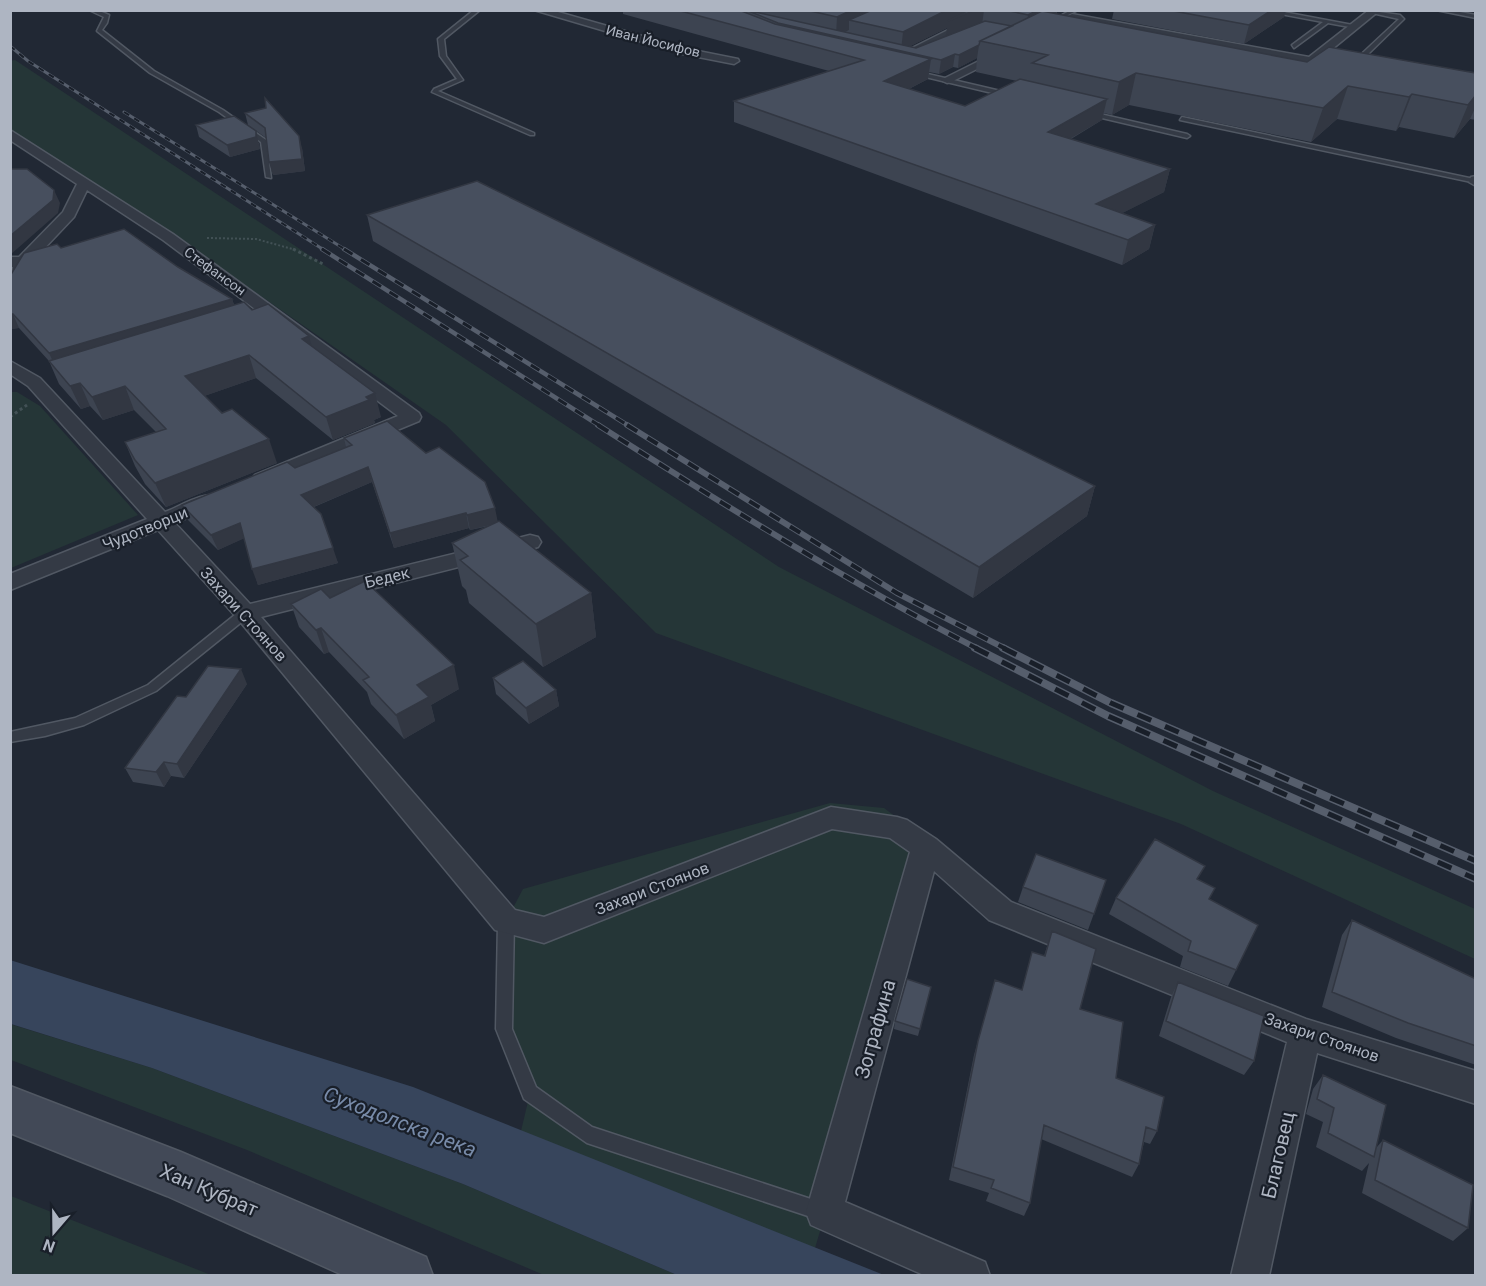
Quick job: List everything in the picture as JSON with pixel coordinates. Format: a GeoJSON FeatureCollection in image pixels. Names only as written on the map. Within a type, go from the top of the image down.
{"type":"FeatureCollection","features":[{"type":"Feature","properties":{"kind":"street","name":"Иван Йосифов"},"geometry":{"type":"LineString","coordinates":[[538,10],[687,51],[734,61]]}},
{"type":"Feature","properties":{"kind":"street"},"geometry":{"type":"LineString","coordinates":[[899,54],[976,17],[996,10]]}},
{"type":"Feature","properties":{"kind":"street"},"geometry":{"type":"LineString","coordinates":[[1311,60],[1375,11]]}},
{"type":"Feature","properties":{"kind":"street"},"geometry":{"type":"LineString","coordinates":[[1034,36],[1067,14],[1311,60],[1367,68]]}},
{"type":"Feature","properties":{"kind":"street"},"geometry":{"type":"LineString","coordinates":[[946,80],[1019,44]]}},
{"type":"Feature","properties":{"kind":"street","name":"Стефансон"},"geometry":{"type":"LineString","coordinates":[[13,137],[153,227],[412,417],[248,485]]}},
{"type":"Feature","properties":{"kind":"street"},"geometry":{"type":"LineString","coordinates":[[10,285],[17,262],[69,214],[84,183]]}},
{"type":"Feature","properties":{"kind":"street"},"geometry":{"type":"LineString","coordinates":[[132,233],[153,227]]}},
{"type":"Feature","properties":{"kind":"street"},"geometry":{"type":"LineString","coordinates":[[17,262],[67,250]]}},
{"type":"Feature","properties":{"kind":"street"},"geometry":{"type":"LineString","coordinates":[[247,317],[269,311]]}},
{"type":"Feature","properties":{"kind":"street","name":"Захари Стоянов"},"geometry":{"type":"LineString","coordinates":[[10,366],[33,379],[160,522],[245,613],[506,921],[544,930],[831,818],[897,828],[926,847],[1000,911],[1305,1034],[1476,1088]]}},
{"type":"Feature","properties":{"kind":"street","name":"Чудотворци"},"geometry":{"type":"LineString","coordinates":[[10,583],[226,494]]}},
{"type":"Feature","properties":{"kind":"street","name":"Бедек"},"geometry":{"type":"LineString","coordinates":[[245,613],[530,542]]}},
{"type":"Feature","properties":{"kind":"street","name":"Зографина"},"geometry":{"type":"LineString","coordinates":[[824,1212],[926,847]]}},
{"type":"Feature","properties":{"kind":"street","name":"Благовец"},"geometry":{"type":"LineString","coordinates":[[1250,1275],[1305,1034]]}},
{"type":"Feature","properties":{"kind":"street","name":"Хан Кубрат"},"geometry":{"type":"LineString","coordinates":[[10,1109],[170,1173],[407,1275]]}},
{"type":"Feature","properties":{"kind":"street"},"geometry":{"type":"LineString","coordinates":[[824,1212],[971,1275]]}},
{"type":"Feature","properties":{"kind":"lane"},"geometry":{"type":"LineString","coordinates":[[91,10],[107,16],[99,30],[152,72],[221,111],[264,141],[269,177]]}},
{"type":"Feature","properties":{"kind":"lane"},"geometry":{"type":"LineString","coordinates":[[478,10],[441,39],[443,56],[460,80],[434,91],[532,134]]}},
{"type":"Feature","properties":{"kind":"lane"},"geometry":{"type":"LineString","coordinates":[[1262,10],[1355,26]]}},
{"type":"Feature","properties":{"kind":"lane"},"geometry":{"type":"LineString","coordinates":[[1438,10],[1476,16]]}},
{"type":"Feature","properties":{"kind":"lane"},"geometry":{"type":"LineString","coordinates":[[1367,68],[1358,61],[1402,19],[1375,11]]}},
{"type":"Feature","properties":{"kind":"lane"},"geometry":{"type":"LineString","coordinates":[[1294,46],[1327,21]]}},
{"type":"Feature","properties":{"kind":"lane"},"geometry":{"type":"LineString","coordinates":[[1294,64],[1311,60]]}},
{"type":"Feature","properties":{"kind":"lane"},"geometry":{"type":"LineString","coordinates":[[912,72],[1016,96]]}},
{"type":"Feature","properties":{"kind":"lane"},"geometry":{"type":"LineString","coordinates":[[1084,112],[1187,136]]}},
{"type":"Feature","properties":{"kind":"lane"},"geometry":{"type":"LineString","coordinates":[[1182,119],[1475,181]]}},
{"type":"Feature","properties":{"kind":"lane"},"geometry":{"type":"LineString","coordinates":[[10,737],[79,722],[152,688],[245,613]]}},
{"type":"Feature","properties":{"kind":"lane"},"geometry":{"type":"LineString","coordinates":[[506,921],[504,1029],[530,1093],[587,1134],[824,1212]]}},
{"type":"Feature","properties":{"kind":"path"},"geometry":{"type":"LineString","coordinates":[[199,237],[257,239],[300,250],[323,264]]}},
{"type":"Feature","properties":{"kind":"shaded area"},"geometry":{"type":"Polygon","coordinates":[[[15,60],[779,567],[1213,791],[1475,909],[1475,959],[1181,824],[656,633],[446,425],[179,239],[11,130],[10,61],[15,60]]]}},
{"type":"Feature","properties":{"kind":"shaded area"},"geometry":{"type":"Polygon","coordinates":[[[11,392],[17,392],[40,406],[138,515],[11,568],[11,392]]]}},
{"type":"Feature","properties":{"kind":"shaded area"},"geometry":{"type":"Polygon","coordinates":[[[830,803],[884,808],[936,847],[815,1248],[521,1131],[530,1093],[504,1029],[506,921],[523,889],[830,803]]]}},
{"type":"Feature","properties":{"kind":"shaded area"},"geometry":{"type":"Polygon","coordinates":[[[10,1024],[152,1068],[463,1184],[677,1275],[544,1275],[247,1150],[11,1060],[10,1024]]]}},
{"type":"Feature","properties":{"kind":"shaded area"},"geometry":{"type":"Polygon","coordinates":[[[11,1196],[211,1275],[11,1275],[11,1196]]]}},
{"type":"Feature","properties":{"kind":"water","name":"Суходолска река"},"geometry":{"type":"Polygon","coordinates":[[[10,960],[413,1087],[884,1275],[677,1275],[463,1184],[152,1068],[11,1024],[10,960]]]}},
{"type":"Feature","properties":{"kind":"building"},"geometry":{"type":"Polygon","coordinates":[[[677,10],[739,10],[775,24],[931,59],[884,81],[965,106],[1020,79],[1107,99],[1048,132],[1170,169],[1096,204],[1155,225],[1128,240],[734,101],[864,60],[677,10]]]}},
{"type":"Feature","properties":{"kind":"building"},"geometry":{"type":"Polygon","coordinates":[[[746,10],[916,48],[985,21],[1012,26],[980,41],[979,45],[959,55],[955,54],[941,60],[778,23],[746,10]]]}},
{"type":"Feature","properties":{"kind":"building"},"geometry":{"type":"Polygon","coordinates":[[[806,10],[852,10],[837,17],[806,10]]]}},
{"type":"Feature","properties":{"kind":"building"},"geometry":{"type":"Polygon","coordinates":[[[872,10],[947,10],[903,32],[849,20],[872,10]]]}},
{"type":"Feature","properties":{"kind":"building"},"geometry":{"type":"Polygon","coordinates":[[[969,10],[975,10],[948,21],[969,10]]]}},
{"type":"Feature","properties":{"kind":"building"},"geometry":{"type":"Polygon","coordinates":[[[1005,10],[1038,10],[1028,15],[1005,10]]]}},
{"type":"Feature","properties":{"kind":"building"},"geometry":{"type":"Polygon","coordinates":[[[1168,10],[1272,10],[1249,25],[1168,10]]]}},
{"type":"Feature","properties":{"kind":"building"},"geometry":{"type":"Polygon","coordinates":[[[1042,11],[1307,62],[1329,47],[1476,72],[1476,95],[1468,105],[1412,94],[1409,97],[1348,86],[1323,108],[1136,73],[1119,82],[1032,63],[1048,55],[980,41],[1042,11]]]}},
{"type":"Feature","properties":{"kind":"building"},"geometry":{"type":"Polygon","coordinates":[[[265,98],[299,136],[302,159],[269,162],[265,128],[245,113],[266,108],[265,98]]]}},
{"type":"Feature","properties":{"kind":"building"},"geometry":{"type":"Polygon","coordinates":[[[234,116],[256,131],[256,137],[227,145],[196,125],[234,116]]]}},
{"type":"Feature","properties":{"kind":"building"},"geometry":{"type":"Polygon","coordinates":[[[10,169],[27,169],[54,190],[53,200],[10,236],[10,169]]]}},
{"type":"Feature","properties":{"kind":"building"},"geometry":{"type":"Polygon","coordinates":[[[477,181],[1095,486],[979,567],[367,215],[477,181]]]}},
{"type":"Feature","properties":{"kind":"building"},"geometry":{"type":"Polygon","coordinates":[[[124,229],[178,267],[232,299],[49,353],[13,314],[10,314],[10,276],[24,253],[57,244],[61,248],[124,229]]]}},
{"type":"Feature","properties":{"kind":"building"},"geometry":{"type":"Polygon","coordinates":[[[244,302],[252,310],[268,304],[309,336],[302,339],[375,393],[366,397],[369,400],[326,417],[249,355],[185,376],[222,413],[232,409],[269,439],[155,483],[135,460],[125,442],[166,429],[125,386],[92,397],[80,383],[70,386],[49,361],[244,302]]]}},
{"type":"Feature","properties":{"kind":"building"},"geometry":{"type":"Polygon","coordinates":[[[387,421],[426,453],[439,447],[485,482],[495,508],[467,515],[466,513],[390,533],[368,467],[301,495],[321,514],[333,548],[252,569],[240,523],[211,535],[182,505],[287,462],[295,468],[352,445],[344,438],[387,421]]]}},
{"type":"Feature","properties":{"kind":"building"},"geometry":{"type":"Polygon","coordinates":[[[499,521],[591,593],[536,624],[460,560],[468,556],[452,543],[499,521]]]}},
{"type":"Feature","properties":{"kind":"building"},"geometry":{"type":"Polygon","coordinates":[[[365,581],[454,665],[417,685],[429,697],[396,715],[363,680],[369,677],[321,628],[316,630],[291,604],[321,589],[330,598],[365,581]]]}},
{"type":"Feature","properties":{"kind":"building"},"geometry":{"type":"Polygon","coordinates":[[[523,661],[556,690],[526,708],[493,678],[523,661]]]}},
{"type":"Feature","properties":{"kind":"building"},"geometry":{"type":"Polygon","coordinates":[[[208,666],[241,669],[177,764],[164,762],[156,772],[125,768],[177,696],[186,697],[208,666]]]}},
{"type":"Feature","properties":{"kind":"building"},"geometry":{"type":"Polygon","coordinates":[[[1155,839],[1205,866],[1197,879],[1215,888],[1209,899],[1258,925],[1236,970],[1188,951],[1191,941],[1116,898],[1155,839]]]}},
{"type":"Feature","properties":{"kind":"building"},"geometry":{"type":"Polygon","coordinates":[[[1036,854],[1106,880],[1094,914],[1023,887],[1036,854]]]}},
{"type":"Feature","properties":{"kind":"building"},"geometry":{"type":"Polygon","coordinates":[[[1352,920],[1476,979],[1476,1046],[1408,1023],[1332,992],[1352,920]]]}},
{"type":"Feature","properties":{"kind":"building"},"geometry":{"type":"Polygon","coordinates":[[[1052,931],[1096,949],[1080,1009],[1123,1022],[1116,1078],[1164,1097],[1157,1131],[1146,1127],[1139,1164],[1044,1125],[1030,1203],[991,1188],[994,1180],[953,1167],[978,1041],[995,980],[1022,990],[1032,952],[1045,956],[1052,931]]]}},
{"type":"Feature","properties":{"kind":"building"},"geometry":{"type":"Polygon","coordinates":[[[907,979],[931,987],[920,1029],[895,1021],[907,979]]]}},
{"type":"Feature","properties":{"kind":"building"},"geometry":{"type":"Polygon","coordinates":[[[1178,982],[1264,1016],[1254,1061],[1166,1021],[1178,982]]]}},
{"type":"Feature","properties":{"kind":"building"},"geometry":{"type":"Polygon","coordinates":[[[1323,1075],[1386,1105],[1374,1157],[1328,1133],[1334,1108],[1317,1099],[1323,1075]]]}},
{"type":"Feature","properties":{"kind":"building"},"geometry":{"type":"Polygon","coordinates":[[[1383,1140],[1473,1185],[1468,1228],[1375,1180],[1383,1140]]]}},
{"type":"Feature","properties":{"kind":"railway"},"geometry":{"type":"LineString","coordinates":[[10,46],[28,61],[324,250]]}},
{"type":"Feature","properties":{"kind":"railway"},"geometry":{"type":"LineString","coordinates":[[124,112],[346,250]]}},
{"type":"Feature","properties":{"kind":"railway"},"geometry":{"type":"LineString","coordinates":[[322,249],[600,426]]}},
{"type":"Feature","properties":{"kind":"railway"},"geometry":{"type":"LineString","coordinates":[[344,249],[629,426]]}},
{"type":"Feature","properties":{"kind":"railway"},"geometry":{"type":"LineString","coordinates":[[598,425],[785,541],[978,649]]}},
{"type":"Feature","properties":{"kind":"railway"},"geometry":{"type":"LineString","coordinates":[[627,425],[897,593],[1006,649]]}},
{"type":"Feature","properties":{"kind":"railway"},"geometry":{"type":"LineString","coordinates":[[975,648],[1108,716],[1476,879]]}},
{"type":"Feature","properties":{"kind":"railway"},"geometry":{"type":"LineString","coordinates":[[1003,648],[1111,703],[1476,861]]}}]}
